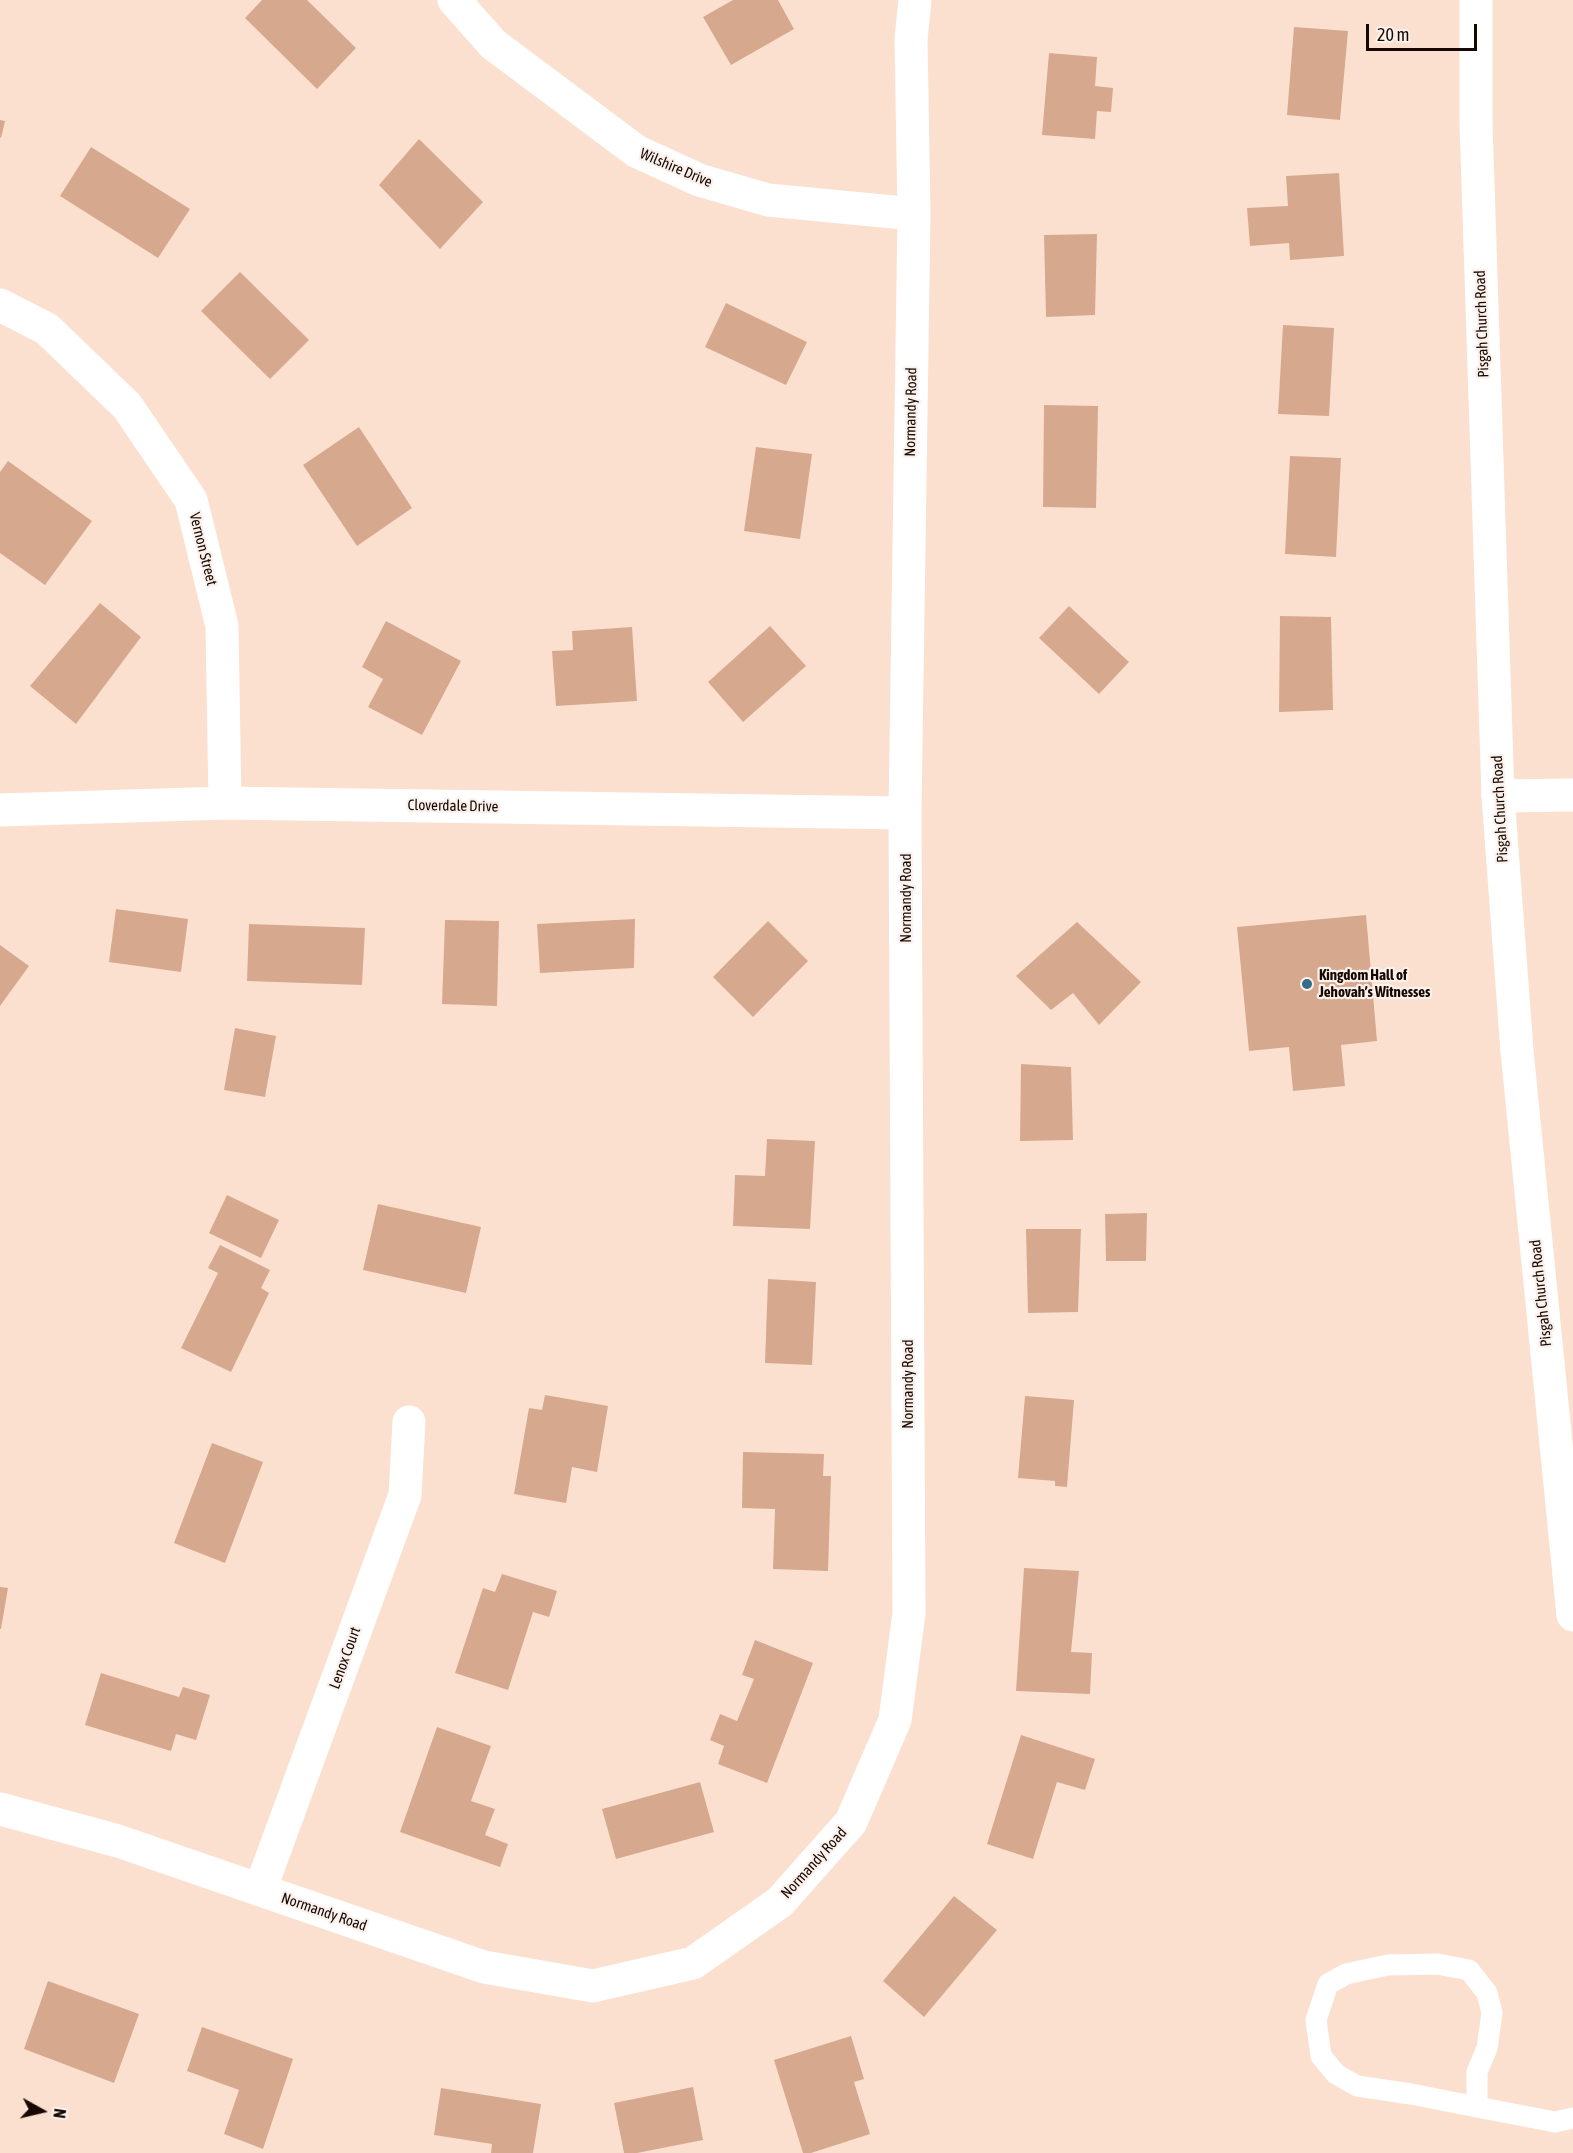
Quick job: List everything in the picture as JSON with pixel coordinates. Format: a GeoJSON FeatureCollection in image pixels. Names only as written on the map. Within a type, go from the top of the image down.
{"type":"FeatureCollection","features":[{"type":"Feature","properties":{"kind":"street","name":"Wilshire Drive"},"geometry":{"type":"LineString","coordinates":[[454,0],[493,44],[636,151],[699,180],[768,200],[914,214]]}},
{"type":"Feature","properties":{"kind":"street","name":"Normandy Road"},"geometry":{"type":"LineString","coordinates":[[0,1809],[118,1841],[484,1967],[593,1986],[693,1964],[780,1902],[851,1822],[895,1720],[909,1613],[905,813],[914,214],[911,39],[915,0]]}},
{"type":"Feature","properties":{"kind":"street","name":"Pisgah Church Road"},"geometry":{"type":"LineString","coordinates":[[1476,0],[1476,135],[1498,796],[1517,1051],[1573,1616]]}},
{"type":"Feature","properties":{"kind":"street","name":"Vernon Street"},"geometry":{"type":"LineString","coordinates":[[0,305],[47,329],[128,406],[190,500],[222,626],[225,803]]}},
{"type":"Feature","properties":{"kind":"street"},"geometry":{"type":"LineString","coordinates":[[1498,796],[1573,795]]}},
{"type":"Feature","properties":{"kind":"street","name":"Cloverdale Drive"},"geometry":{"type":"LineString","coordinates":[[0,810],[225,803],[905,813]]}},
{"type":"Feature","properties":{"kind":"street","name":"Lenox Court"},"geometry":{"type":"LineString","coordinates":[[260,1890],[405,1494],[409,1422]]}},
{"type":"Feature","properties":{"kind":"lane"},"geometry":{"type":"LineString","coordinates":[[1477,2107],[1477,2072],[1487,2048],[1492,2013],[1486,1993],[1469,1970],[1437,1964],[1388,1965],[1346,1974],[1328,1984],[1316,2020],[1321,2056],[1336,2074],[1357,2086],[1555,2122],[1573,2118]]}},
{"type":"Feature","properties":{"kind":"building"},"geometry":{"type":"Polygon","coordinates":[[[262,0],[307,0],[356,48],[317,89],[245,18],[262,0]]]}},
{"type":"Feature","properties":{"kind":"building"},"geometry":{"type":"Polygon","coordinates":[[[733,0],[778,0],[794,29],[731,65],[703,17],[733,0]]]}},
{"type":"Feature","properties":{"kind":"building"},"geometry":{"type":"Polygon","coordinates":[[[1294,27],[1348,31],[1340,120],[1287,115],[1294,27]]]}},
{"type":"Feature","properties":{"kind":"building"},"geometry":{"type":"Polygon","coordinates":[[[1049,53],[1097,57],[1095,86],[1113,88],[1111,112],[1097,111],[1095,139],[1042,135],[1049,53]]]}},
{"type":"Feature","properties":{"kind":"building"},"geometry":{"type":"Polygon","coordinates":[[[0,120],[5,121],[1,138],[0,137],[0,120]]]}},
{"type":"Feature","properties":{"kind":"building"},"geometry":{"type":"Polygon","coordinates":[[[419,139],[483,202],[440,249],[379,185],[419,139]]]}},
{"type":"Feature","properties":{"kind":"building"},"geometry":{"type":"Polygon","coordinates":[[[91,147],[190,209],[158,258],[60,196],[91,147]]]}},
{"type":"Feature","properties":{"kind":"building"},"geometry":{"type":"Polygon","coordinates":[[[1339,173],[1344,256],[1290,260],[1289,243],[1250,246],[1247,208],[1288,206],[1286,176],[1339,173]]]}},
{"type":"Feature","properties":{"kind":"building"},"geometry":{"type":"Polygon","coordinates":[[[1097,234],[1095,315],[1046,317],[1044,235],[1097,234]]]}},
{"type":"Feature","properties":{"kind":"building"},"geometry":{"type":"Polygon","coordinates":[[[240,272],[309,340],[270,379],[201,311],[240,272]]]}},
{"type":"Feature","properties":{"kind":"building"},"geometry":{"type":"Polygon","coordinates":[[[726,303],[807,342],[786,385],[705,347],[726,303]]]}},
{"type":"Feature","properties":{"kind":"building"},"geometry":{"type":"Polygon","coordinates":[[[1283,325],[1334,328],[1329,416],[1278,414],[1283,325]]]}},
{"type":"Feature","properties":{"kind":"building"},"geometry":{"type":"Polygon","coordinates":[[[1044,405],[1098,406],[1096,508],[1043,507],[1044,405]]]}},
{"type":"Feature","properties":{"kind":"building"},"geometry":{"type":"Polygon","coordinates":[[[359,427],[412,508],[357,546],[303,465],[359,427]]]}},
{"type":"Feature","properties":{"kind":"building"},"geometry":{"type":"Polygon","coordinates":[[[756,447],[812,454],[800,539],[744,531],[756,447]]]}},
{"type":"Feature","properties":{"kind":"building"},"geometry":{"type":"Polygon","coordinates":[[[1290,456],[1341,458],[1336,557],[1285,554],[1290,456]]]}},
{"type":"Feature","properties":{"kind":"building"},"geometry":{"type":"Polygon","coordinates":[[[8,461],[92,521],[45,585],[0,553],[0,472],[8,461]]]}},
{"type":"Feature","properties":{"kind":"building"},"geometry":{"type":"Polygon","coordinates":[[[100,603],[141,637],[76,724],[30,686],[100,603]]]}},
{"type":"Feature","properties":{"kind":"building"},"geometry":{"type":"Polygon","coordinates":[[[1069,606],[1129,662],[1099,694],[1039,638],[1069,606]]]}},
{"type":"Feature","properties":{"kind":"building"},"geometry":{"type":"Polygon","coordinates":[[[1280,616],[1331,617],[1333,710],[1279,712],[1280,616]]]}},
{"type":"Feature","properties":{"kind":"building"},"geometry":{"type":"Polygon","coordinates":[[[386,621],[461,661],[422,735],[368,707],[383,679],[362,667],[386,621]]]}},
{"type":"Feature","properties":{"kind":"building"},"geometry":{"type":"Polygon","coordinates":[[[770,626],[806,666],[743,722],[708,682],[770,626]]]}},
{"type":"Feature","properties":{"kind":"building"},"geometry":{"type":"Polygon","coordinates":[[[632,627],[637,701],[556,706],[552,651],[573,650],[572,631],[632,627]]]}},
{"type":"Feature","properties":{"kind":"building"},"geometry":{"type":"Polygon","coordinates":[[[116,909],[188,919],[181,972],[109,962],[116,909]]]}},
{"type":"Feature","properties":{"kind":"building","name":"Kingdom Hall of Jehovah’s Witnesses"},"geometry":{"type":"Polygon","coordinates":[[[1366,915],[1377,1041],[1341,1045],[1345,1086],[1293,1091],[1289,1047],[1249,1051],[1237,927],[1366,915]]]}},
{"type":"Feature","properties":{"kind":"building"},"geometry":{"type":"Polygon","coordinates":[[[635,919],[634,968],[540,973],[537,924],[635,919]]]}},
{"type":"Feature","properties":{"kind":"building"},"geometry":{"type":"Polygon","coordinates":[[[445,920],[499,921],[497,1006],[442,1004],[445,920]]]}},
{"type":"Feature","properties":{"kind":"building"},"geometry":{"type":"Polygon","coordinates":[[[768,921],[808,961],[753,1017],[713,977],[768,921]]]}},
{"type":"Feature","properties":{"kind":"building"},"geometry":{"type":"Polygon","coordinates":[[[1077,922],[1141,982],[1099,1025],[1073,993],[1051,1010],[1016,976],[1077,922]]]}},
{"type":"Feature","properties":{"kind":"building"},"geometry":{"type":"Polygon","coordinates":[[[249,924],[365,928],[362,985],[247,981],[249,924]]]}},
{"type":"Feature","properties":{"kind":"building"},"geometry":{"type":"Polygon","coordinates":[[[0,945],[29,966],[0,1006],[0,945]]]}},
{"type":"Feature","properties":{"kind":"building"},"geometry":{"type":"Polygon","coordinates":[[[235,1028],[276,1036],[265,1097],[224,1090],[235,1028]]]}},
{"type":"Feature","properties":{"kind":"building"},"geometry":{"type":"Polygon","coordinates":[[[1021,1064],[1071,1067],[1073,1140],[1020,1141],[1021,1064]]]}},
{"type":"Feature","properties":{"kind":"building"},"geometry":{"type":"Polygon","coordinates":[[[767,1139],[815,1141],[810,1229],[733,1226],[735,1175],[765,1176],[767,1139]]]}},
{"type":"Feature","properties":{"kind":"building"},"geometry":{"type":"Polygon","coordinates":[[[227,1195],[279,1220],[261,1258],[209,1233],[227,1195]]]}},
{"type":"Feature","properties":{"kind":"building"},"geometry":{"type":"Polygon","coordinates":[[[378,1204],[481,1227],[466,1293],[363,1270],[378,1204]]]}},
{"type":"Feature","properties":{"kind":"building"},"geometry":{"type":"Polygon","coordinates":[[[1147,1213],[1146,1261],[1106,1261],[1105,1214],[1147,1213]]]}},
{"type":"Feature","properties":{"kind":"building"},"geometry":{"type":"Polygon","coordinates":[[[1026,1229],[1081,1229],[1078,1312],[1028,1313],[1026,1229]]]}},
{"type":"Feature","properties":{"kind":"building"},"geometry":{"type":"Polygon","coordinates":[[[220,1245],[270,1270],[261,1288],[269,1293],[231,1372],[181,1348],[218,1273],[208,1268],[220,1245]]]}},
{"type":"Feature","properties":{"kind":"building"},"geometry":{"type":"Polygon","coordinates":[[[768,1279],[816,1282],[812,1365],[765,1363],[768,1279]]]}},
{"type":"Feature","properties":{"kind":"building"},"geometry":{"type":"Polygon","coordinates":[[[545,1395],[608,1406],[597,1472],[572,1467],[566,1503],[514,1494],[529,1408],[542,1410],[545,1395]]]}},
{"type":"Feature","properties":{"kind":"building"},"geometry":{"type":"Polygon","coordinates":[[[1025,1396],[1074,1400],[1067,1487],[1055,1486],[1055,1481],[1018,1478],[1025,1396]]]}},
{"type":"Feature","properties":{"kind":"building"},"geometry":{"type":"Polygon","coordinates":[[[212,1443],[263,1462],[225,1563],[174,1543],[212,1443]]]}},
{"type":"Feature","properties":{"kind":"building"},"geometry":{"type":"Polygon","coordinates":[[[743,1452],[824,1454],[823,1476],[831,1476],[828,1571],[773,1569],[775,1509],[742,1508],[743,1452]]]}},
{"type":"Feature","properties":{"kind":"building"},"geometry":{"type":"Polygon","coordinates":[[[1024,1568],[1079,1571],[1071,1652],[1092,1653],[1090,1694],[1016,1691],[1024,1568]]]}},
{"type":"Feature","properties":{"kind":"building"},"geometry":{"type":"Polygon","coordinates":[[[502,1574],[557,1591],[549,1617],[533,1612],[508,1690],[455,1673],[483,1588],[495,1592],[502,1574]]]}},
{"type":"Feature","properties":{"kind":"building"},"geometry":{"type":"Polygon","coordinates":[[[0,1587],[8,1588],[1,1629],[0,1629],[0,1587]]]}},
{"type":"Feature","properties":{"kind":"building"},"geometry":{"type":"Polygon","coordinates":[[[755,1640],[813,1663],[767,1783],[718,1764],[724,1746],[710,1740],[720,1714],[737,1721],[754,1679],[742,1675],[755,1640]]]}},
{"type":"Feature","properties":{"kind":"building"},"geometry":{"type":"Polygon","coordinates":[[[101,1673],[179,1697],[183,1687],[210,1695],[196,1740],[176,1734],[171,1751],[85,1725],[101,1673]]]}},
{"type":"Feature","properties":{"kind":"building"},"geometry":{"type":"Polygon","coordinates":[[[437,1727],[491,1746],[471,1801],[495,1809],[485,1835],[508,1844],[500,1867],[400,1832],[437,1727]]]}},
{"type":"Feature","properties":{"kind":"building"},"geometry":{"type":"Polygon","coordinates":[[[1021,1735],[1095,1759],[1085,1790],[1057,1782],[1033,1859],[987,1844],[1021,1735]]]}},
{"type":"Feature","properties":{"kind":"building"},"geometry":{"type":"Polygon","coordinates":[[[700,1782],[714,1832],[616,1859],[602,1809],[700,1782]]]}},
{"type":"Feature","properties":{"kind":"building"},"geometry":{"type":"Polygon","coordinates":[[[954,1896],[997,1930],[924,2017],[883,1981],[954,1896]]]}},
{"type":"Feature","properties":{"kind":"building"},"geometry":{"type":"Polygon","coordinates":[[[48,1981],[139,2014],[114,2083],[24,2049],[48,1981]]]}},
{"type":"Feature","properties":{"kind":"building"},"geometry":{"type":"Polygon","coordinates":[[[202,2027],[293,2059],[263,2149],[224,2134],[239,2090],[187,2071],[202,2027]]]}},
{"type":"Feature","properties":{"kind":"building"},"geometry":{"type":"Polygon","coordinates":[[[851,2036],[864,2079],[854,2082],[870,2134],[811,2153],[803,2153],[774,2060],[851,2036]]]}},
{"type":"Feature","properties":{"kind":"building"},"geometry":{"type":"Polygon","coordinates":[[[693,2087],[703,2140],[637,2153],[624,2153],[614,2103],[693,2087]]]}},
{"type":"Feature","properties":{"kind":"building"},"geometry":{"type":"Polygon","coordinates":[[[441,2088],[541,2104],[533,2153],[491,2153],[492,2144],[434,2135],[441,2088]]]}},
{"type":"Feature","properties":{"kind":"place","name":"Kingdom Hall of Jehovah’s Witnesses"},"geometry":{"type":"Point","coordinates":[1307,984]}}]}
